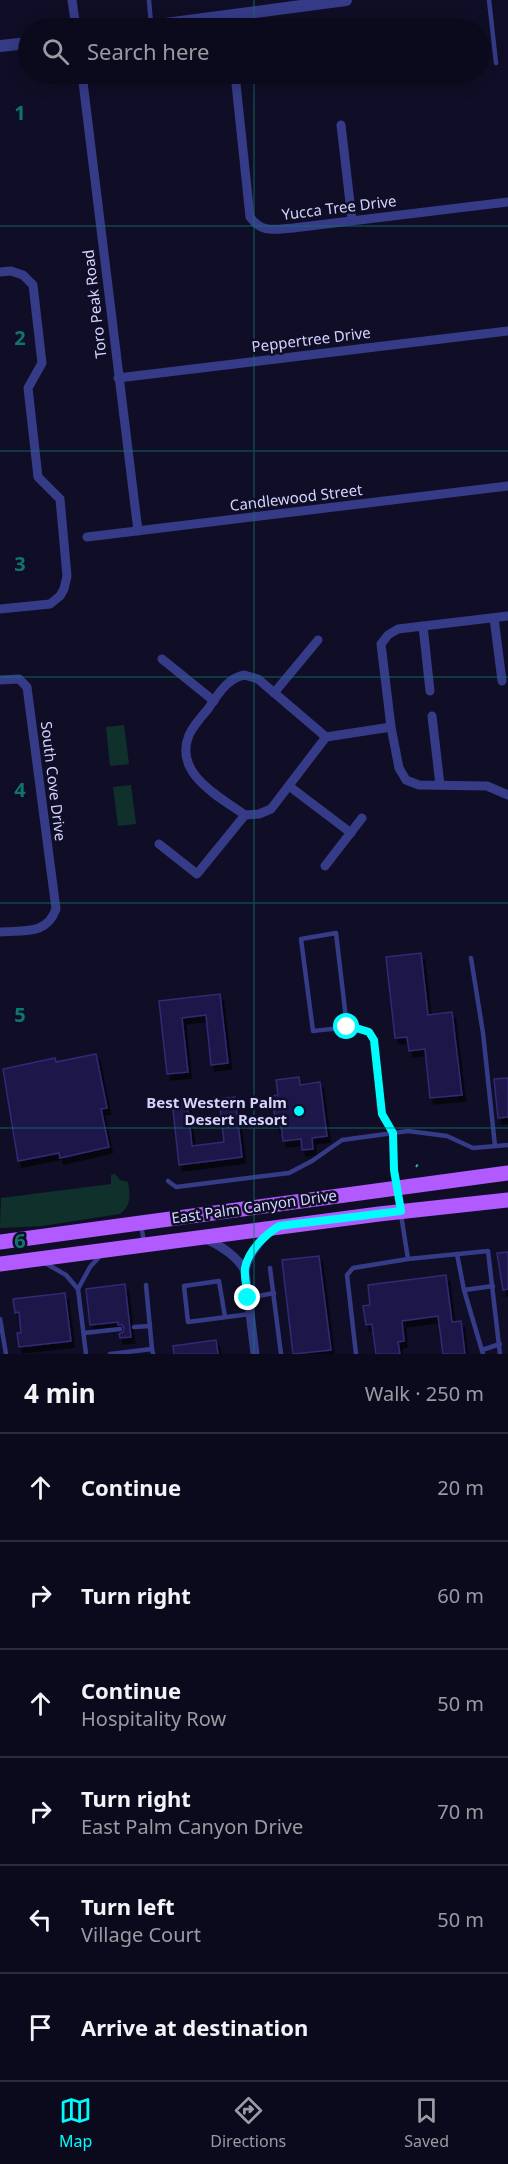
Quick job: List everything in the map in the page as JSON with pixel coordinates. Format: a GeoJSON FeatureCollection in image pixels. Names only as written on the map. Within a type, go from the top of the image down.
{"type":"FeatureCollection","features":[{"type":"Feature","properties":{"kind":"main road","name":"East Palm Canyon Drive"},"geometry":{"type":"LineString","coordinates":[[0,1242],[508,1173]]}},
{"type":"Feature","properties":{"kind":"main road","name":"East Palm Canyon Drive"},"geometry":{"type":"LineString","coordinates":[[0,1264],[279,1226],[508,1200]]}},
{"type":"Feature","properties":{"kind":"street"},"geometry":{"type":"LineString","coordinates":[[72,0],[75,18]]}},
{"type":"Feature","properties":{"kind":"street"},"geometry":{"type":"LineString","coordinates":[[250,18],[346,0]]}},
{"type":"Feature","properties":{"kind":"street"},"geometry":{"type":"LineString","coordinates":[[0,46],[18,44]]}},
{"type":"Feature","properties":{"kind":"street","name":"Toro Peak Road"},"geometry":{"type":"LineString","coordinates":[[83,84],[117,378],[138,531]]}},
{"type":"Feature","properties":{"kind":"street","name":"Yucca Tree Drive"},"geometry":{"type":"LineString","coordinates":[[236,84],[250,217],[256,226],[272,230],[508,202]]}},
{"type":"Feature","properties":{"kind":"street"},"geometry":{"type":"LineString","coordinates":[[341,125],[352,220]]}},
{"type":"Feature","properties":{"kind":"street"},"geometry":{"type":"LineString","coordinates":[[0,272],[10,271],[23,275],[33,285],[42,363],[28,388],[38,477],[60,499],[67,576],[64,590],[50,604],[0,609]]}},
{"type":"Feature","properties":{"kind":"street","name":"Peppertree Drive"},"geometry":{"type":"LineString","coordinates":[[117,378],[508,331]]}},
{"type":"Feature","properties":{"kind":"street","name":"Candlewood Street"},"geometry":{"type":"LineString","coordinates":[[87,537],[508,486]]}},
{"type":"Feature","properties":{"kind":"street"},"geometry":{"type":"LineString","coordinates":[[508,616],[398,629],[388,635],[381,644],[391,727],[399,768],[406,780],[419,785],[487,786],[508,795]]}},
{"type":"Feature","properties":{"kind":"street"},"geometry":{"type":"LineString","coordinates":[[494,618],[502,681]]}},
{"type":"Feature","properties":{"kind":"street"},"geometry":{"type":"LineString","coordinates":[[423,626],[430,691]]}},
{"type":"Feature","properties":{"kind":"street"},"geometry":{"type":"LineString","coordinates":[[274,693],[318,640]]}},
{"type":"Feature","properties":{"kind":"street"},"geometry":{"type":"LineString","coordinates":[[162,659],[214,701]]}},
{"type":"Feature","properties":{"kind":"street"},"geometry":{"type":"LineString","coordinates":[[326,737],[258,679],[244,675],[229,681],[188,737],[189,767],[195,778],[245,815],[259,814],[271,809],[326,737],[391,727]]}},
{"type":"Feature","properties":{"kind":"street","name":"South Cove Drive"},"geometry":{"type":"LineString","coordinates":[[0,680],[20,679],[27,687],[56,909],[52,921],[43,928],[0,932]]}},
{"type":"Feature","properties":{"kind":"street"},"geometry":{"type":"LineString","coordinates":[[432,716],[440,785]]}},
{"type":"Feature","properties":{"kind":"street"},"geometry":{"type":"LineString","coordinates":[[289,786],[351,833]]}},
{"type":"Feature","properties":{"kind":"street"},"geometry":{"type":"LineString","coordinates":[[159,844],[197,874],[245,815]]}},
{"type":"Feature","properties":{"kind":"street"},"geometry":{"type":"LineString","coordinates":[[325,866],[362,818]]}},
{"type":"Feature","properties":{"kind":"street"},"geometry":{"type":"LineString","coordinates":[[255,1354],[245,1271],[248,1258],[265,1236],[279,1226]]}},
{"type":"Feature","properties":{"kind":"street"},"geometry":{"type":"LineString","coordinates":[[199,1237],[220,1247],[240,1262],[245,1271]]}},
{"type":"Feature","properties":{"kind":"lane"},"geometry":{"type":"LineString","coordinates":[[149,0],[150,18]]}},
{"type":"Feature","properties":{"kind":"lane"},"geometry":{"type":"LineString","coordinates":[[489,0],[496,63]]}},
{"type":"Feature","properties":{"kind":"lane"},"geometry":{"type":"LineString","coordinates":[[347,1027],[336,933],[301,939],[313,1031],[353,1027],[369,1032],[374,1040],[382,1114],[393,1133],[394,1170],[408,1259]]}},
{"type":"Feature","properties":{"kind":"lane"},"geometry":{"type":"LineString","coordinates":[[471,958],[483,1033],[495,1146]]}},
{"type":"Feature","properties":{"kind":"lane"},"geometry":{"type":"LineString","coordinates":[[168,1181],[176,1187],[289,1173],[312,1161],[342,1140],[408,1131],[447,1136],[473,1148],[508,1145]]}},
{"type":"Feature","properties":{"kind":"lane"},"geometry":{"type":"LineString","coordinates":[[141,1222],[145,1245]]}},
{"type":"Feature","properties":{"kind":"lane"},"geometry":{"type":"LineString","coordinates":[[78,1289],[104,1250]]}},
{"type":"Feature","properties":{"kind":"lane"},"geometry":{"type":"LineString","coordinates":[[356,1354],[347,1275],[353,1268],[408,1259],[488,1251],[501,1354]]}},
{"type":"Feature","properties":{"kind":"lane"},"geometry":{"type":"LineString","coordinates":[[457,1254],[464,1290],[482,1352],[500,1344]]}},
{"type":"Feature","properties":{"kind":"lane"},"geometry":{"type":"LineString","coordinates":[[39,1258],[66,1275],[78,1289],[86,1354]]}},
{"type":"Feature","properties":{"kind":"lane"},"geometry":{"type":"LineString","coordinates":[[270,1268],[281,1354]]}},
{"type":"Feature","properties":{"kind":"lane"},"geometry":{"type":"LineString","coordinates":[[225,1317],[219,1281],[184,1286],[188,1322],[250,1314]]}},
{"type":"Feature","properties":{"kind":"lane"},"geometry":{"type":"LineString","coordinates":[[110,1354],[152,1352],[146,1285]]}},
{"type":"Feature","properties":{"kind":"lane"},"geometry":{"type":"LineString","coordinates":[[464,1290],[493,1286]]}},
{"type":"Feature","properties":{"kind":"lane"},"geometry":{"type":"LineString","coordinates":[[248,1298],[274,1293]]}},
{"type":"Feature","properties":{"kind":"lane"},"geometry":{"type":"LineString","coordinates":[[0,1319],[6,1354]]}},
{"type":"Feature","properties":{"kind":"lane"},"geometry":{"type":"LineString","coordinates":[[134,1328],[150,1326]]}},
{"type":"Feature","properties":{"kind":"lane"},"geometry":{"type":"LineString","coordinates":[[84,1333],[120,1329]]}},
{"type":"Feature","properties":{"kind":"green space"},"geometry":{"type":"Polygon","coordinates":[[[124,725],[129,764],[110,766],[106,727],[124,725]]]}},
{"type":"Feature","properties":{"kind":"green space"},"geometry":{"type":"Polygon","coordinates":[[[131,785],[136,824],[118,826],[113,787],[131,785]]]}},
{"type":"Feature","properties":{"kind":"green space"},"geometry":{"type":"Polygon","coordinates":[[[115,1174],[120,1180],[128,1182],[130,1195],[127,1207],[120,1214],[42,1226],[0,1228],[1,1198],[111,1184],[111,1175],[115,1174]]]}},
{"type":"Feature","properties":{"kind":"building"},"geometry":{"type":"Polygon","coordinates":[[[421,953],[428,1015],[452,1012],[462,1095],[430,1098],[425,1049],[409,1051],[407,1037],[395,1038],[386,957],[421,953]]]}},
{"type":"Feature","properties":{"kind":"building"},"geometry":{"type":"Polygon","coordinates":[[[220,994],[228,1063],[211,1065],[206,1015],[182,1018],[188,1072],[167,1074],[159,1001],[220,994]]]}},
{"type":"Feature","properties":{"kind":"building"},"geometry":{"type":"Polygon","coordinates":[[[96,1054],[107,1108],[101,1109],[109,1147],[60,1158],[59,1153],[18,1161],[3,1069],[55,1058],[56,1062],[96,1054]]]}},
{"type":"Feature","properties":{"kind":"building","name":"Best Western Palm Desert Resort"},"geometry":{"type":"Polygon","coordinates":[[[299,1077],[300,1085],[320,1082],[327,1136],[312,1138],[313,1149],[302,1150],[301,1139],[283,1141],[281,1125],[276,1126],[272,1096],[278,1095],[276,1080],[299,1077]]]}},
{"type":"Feature","properties":{"kind":"building"},"geometry":{"type":"Polygon","coordinates":[[[508,1078],[508,1117],[498,1118],[494,1079],[508,1078]]]}},
{"type":"Feature","properties":{"kind":"building"},"geometry":{"type":"Polygon","coordinates":[[[235,1097],[242,1157],[179,1165],[172,1101],[187,1100],[192,1146],[224,1142],[219,1099],[235,1097]]]}},
{"type":"Feature","properties":{"kind":"building"},"geometry":{"type":"Polygon","coordinates":[[[508,1252],[508,1289],[503,1290],[497,1253],[508,1252]]]}},
{"type":"Feature","properties":{"kind":"building"},"geometry":{"type":"Polygon","coordinates":[[[319,1256],[331,1350],[293,1354],[282,1260],[319,1256]]]}},
{"type":"Feature","properties":{"kind":"building"},"geometry":{"type":"Polygon","coordinates":[[[446,1275],[452,1322],[461,1321],[465,1354],[443,1354],[438,1316],[402,1321],[404,1341],[398,1342],[400,1354],[376,1354],[372,1324],[366,1325],[363,1306],[370,1305],[368,1285],[446,1275]]]}},
{"type":"Feature","properties":{"kind":"building"},"geometry":{"type":"Polygon","coordinates":[[[125,1284],[131,1337],[120,1338],[119,1334],[124,1328],[118,1325],[118,1322],[90,1325],[86,1289],[125,1284]]]}},
{"type":"Feature","properties":{"kind":"building"},"geometry":{"type":"Polygon","coordinates":[[[65,1293],[71,1341],[19,1347],[17,1333],[21,1333],[19,1312],[15,1313],[13,1299],[65,1293]]]}},
{"type":"Feature","properties":{"kind":"building"},"geometry":{"type":"Polygon","coordinates":[[[216,1340],[218,1354],[174,1354],[173,1346],[216,1340]]]}},
{"type":"Feature","properties":{"kind":"place","name":"Best Western Palm Desert Resort"},"geometry":{"type":"Point","coordinates":[299,1111]}},
{"type":"Feature","properties":{"kind":"route"},"geometry":{"type":"LineString","coordinates":[[248,1298],[245,1271],[247,1261],[265,1236],[279,1226],[401,1211],[394,1170],[393,1133],[382,1114],[374,1040],[369,1032],[347,1027]]}}]}
